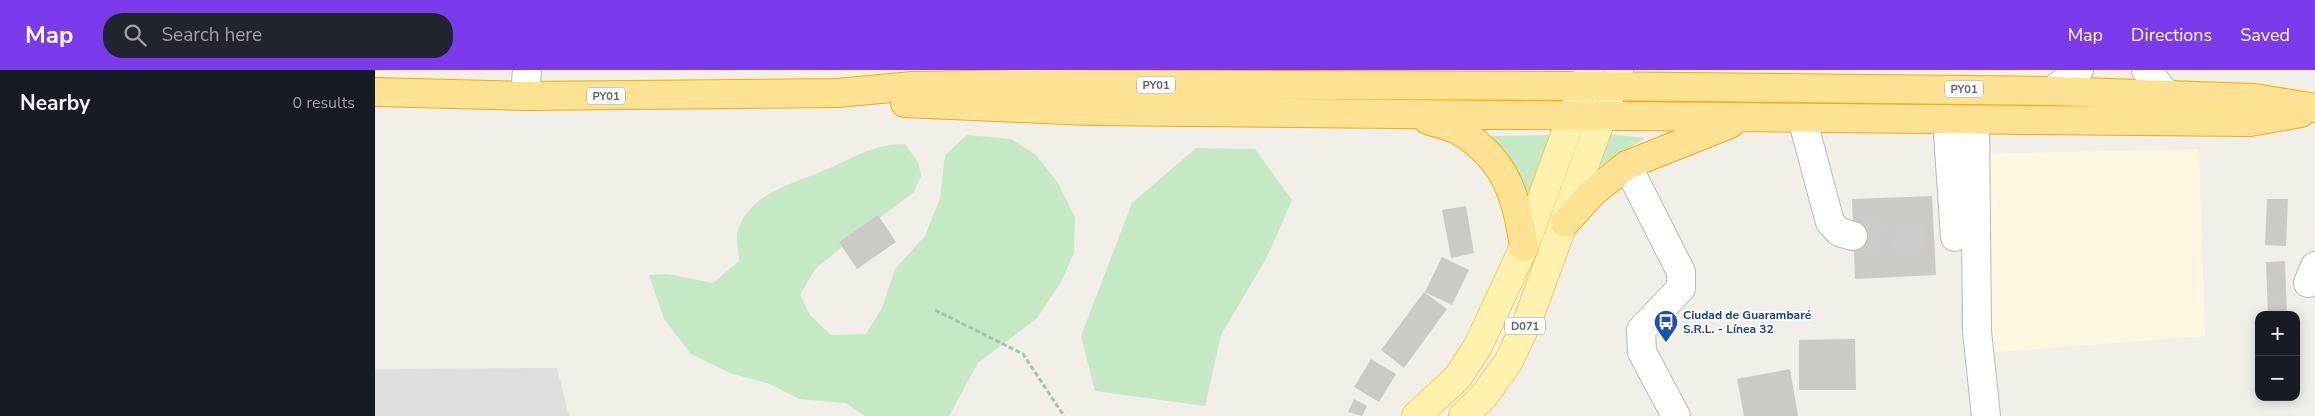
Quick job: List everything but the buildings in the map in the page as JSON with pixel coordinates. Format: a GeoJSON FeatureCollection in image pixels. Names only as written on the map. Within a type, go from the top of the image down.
{"type":"FeatureCollection","features":[{"type":"Feature","properties":{"kind":"highway"},"geometry":{"type":"LineString","coordinates":[[1508,81],[1544,70]]}},
{"type":"Feature","properties":{"kind":"highway"},"geometry":{"type":"LineString","coordinates":[[1760,70],[1821,90]]}},
{"type":"Feature","properties":{"kind":"highway","name":"PY01"},"geometry":{"type":"LineString","coordinates":[[837,94],[913,86],[1360,78],[1508,81],[1587,78],[1821,90],[2051,91],[2254,98],[2315,110]]}},
{"type":"Feature","properties":{"kind":"highway","name":"PY01"},"geometry":{"type":"LineString","coordinates":[[375,92],[526,83],[837,94],[905,103],[1089,111],[1572,115],[1601,117],[2250,122],[2315,110]]}},
{"type":"Feature","properties":{"kind":"highway"},"geometry":{"type":"LineString","coordinates":[[1412,115],[1460,131],[1485,150],[1507,177],[1520,218],[1524,247]]}},
{"type":"Feature","properties":{"kind":"highway"},"geometry":{"type":"LineString","coordinates":[[1565,223],[1593,192],[1627,166],[1689,139],[1747,118]]}},
{"type":"Feature","properties":{"kind":"main road","name":"D071"},"geometry":{"type":"LineString","coordinates":[[1416,416],[1459,376],[1478,346],[1524,247],[1587,78]]}},
{"type":"Feature","properties":{"kind":"main road","name":"D071"},"geometry":{"type":"LineString","coordinates":[[1463,416],[1484,396],[1509,361],[1528,320],[1616,79]]}},
{"type":"Feature","properties":{"kind":"street"},"geometry":{"type":"LineString","coordinates":[[2051,91],[2079,70]]}},
{"type":"Feature","properties":{"kind":"street"},"geometry":{"type":"LineString","coordinates":[[2146,70],[2167,95]]}},
{"type":"Feature","properties":{"kind":"street"},"geometry":{"type":"LineString","coordinates":[[1802,118],[1830,222],[1839,232],[1853,236]]}},
{"type":"Feature","properties":{"kind":"street"},"geometry":{"type":"LineString","coordinates":[[1947,119],[1955,238],[1977,331],[1985,416]]}},
{"type":"Feature","properties":{"kind":"street"},"geometry":{"type":"LineString","coordinates":[[1955,238],[1975,120]]}},
{"type":"Feature","properties":{"kind":"street"},"geometry":{"type":"LineString","coordinates":[[1627,166],[1681,272],[1681,288],[1641,330],[1642,352],[1676,416]]}},
{"type":"Feature","properties":{"kind":"path"},"geometry":{"type":"LineString","coordinates":[[935,310],[1023,354],[1065,416]]}},
{"type":"Feature","properties":{"kind":"shaded area"},"geometry":{"type":"Polygon","coordinates":[[[2199,149],[2205,336],[1984,353],[1983,154],[2199,149]]]}},
{"type":"Feature","properties":{"kind":"shaded area"},"geometry":{"type":"Polygon","coordinates":[[[557,368],[569,416],[375,416],[375,369],[557,368]]]}},
{"type":"Feature","properties":{"kind":"green space"},"geometry":{"type":"Polygon","coordinates":[[[1608,134],[1645,138],[1606,163],[1598,165],[1608,134]]]}},
{"type":"Feature","properties":{"kind":"green space"},"geometry":{"type":"Polygon","coordinates":[[[967,135],[1011,139],[1036,155],[1058,183],[1075,217],[1074,253],[1061,282],[1037,318],[978,363],[949,416],[865,416],[846,403],[799,399],[770,384],[730,373],[691,354],[664,319],[649,275],[668,274],[713,283],[739,261],[738,230],[752,207],[762,199],[785,186],[872,149],[905,144],[918,162],[921,176],[914,192],[816,268],[800,295],[810,315],[831,335],[866,334],[882,308],[895,269],[925,236],[940,198],[945,155],[967,135]]]}},
{"type":"Feature","properties":{"kind":"green space"},"geometry":{"type":"Polygon","coordinates":[[[1553,135],[1527,207],[1518,177],[1489,136],[1553,135]]]}},
{"type":"Feature","properties":{"kind":"green space"},"geometry":{"type":"Polygon","coordinates":[[[1196,148],[1255,149],[1292,200],[1267,257],[1221,335],[1205,406],[1095,391],[1081,336],[1132,203],[1196,148]]]}},
{"type":"Feature","properties":{"kind":"tunnel"},"geometry":{"type":"LineString","coordinates":[[1853,236],[1934,238]]}},
{"type":"Feature","properties":{"kind":"place","name":"Ciudad de Guarambaré S.R.L. - Línea 32"},"geometry":{"type":"Point","coordinates":[1666,343]}}]}
